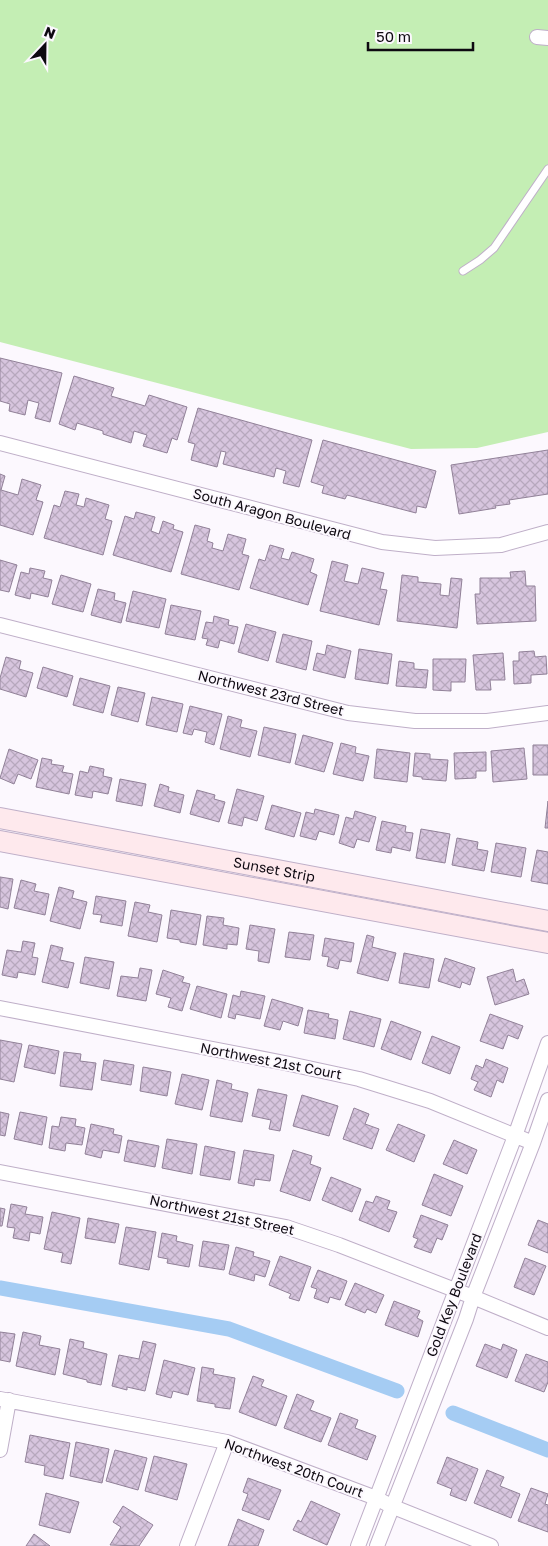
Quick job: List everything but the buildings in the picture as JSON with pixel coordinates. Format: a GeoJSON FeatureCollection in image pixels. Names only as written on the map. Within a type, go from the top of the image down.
{"type":"FeatureCollection","features":[{"type":"Feature","properties":{"kind":"street","name":"South Aragon Boulevard"},"geometry":{"type":"LineString","coordinates":[[0,443],[382,542],[435,548],[501,545],[548,532]]}},
{"type":"Feature","properties":{"kind":"street","name":"Northwest 23rd Street"},"geometry":{"type":"LineString","coordinates":[[0,625],[348,713],[416,721],[478,721],[548,713]]}},
{"type":"Feature","properties":{"kind":"street","name":"Sunset Strip"},"geometry":{"type":"LineString","coordinates":[[0,818],[548,921]]}},
{"type":"Feature","properties":{"kind":"street","name":"Sunset Strip"},"geometry":{"type":"LineString","coordinates":[[0,841],[548,942]]}},
{"type":"Feature","properties":{"kind":"street","name":"Northwest 21st Court"},"geometry":{"type":"LineString","coordinates":[[0,1008],[359,1078],[430,1101],[533,1143]]}},
{"type":"Feature","properties":{"kind":"street","name":"Gold Key Boulevard"},"geometry":{"type":"LineString","coordinates":[[358,1546],[515,1136],[548,1044]]}},
{"type":"Feature","properties":{"kind":"street","name":"Gold Key Boulevard"},"geometry":{"type":"LineString","coordinates":[[377,1546],[391,1506],[466,1319],[548,1100]]}},
{"type":"Feature","properties":{"kind":"street","name":"Northwest 21st Street"},"geometry":{"type":"LineString","coordinates":[[0,1172],[286,1227],[339,1245],[456,1290],[548,1328]]}},
{"type":"Feature","properties":{"kind":"street","name":"Northwest 20th Court"},"geometry":{"type":"LineString","coordinates":[[4,1399],[227,1442],[376,1498],[391,1506],[492,1546]]}},
{"type":"Feature","properties":{"kind":"street"},"geometry":{"type":"LineString","coordinates":[[0,1450],[4,1399]]}},
{"type":"Feature","properties":{"kind":"street"},"geometry":{"type":"LineString","coordinates":[[187,1546],[227,1442]]}},
{"type":"Feature","properties":{"kind":"lane"},"geometry":{"type":"LineString","coordinates":[[464,271],[494,248],[548,169]]}},
{"type":"Feature","properties":{"kind":"green space"},"geometry":{"type":"Polygon","coordinates":[[[0,0],[548,0],[548,432],[477,448],[411,449],[0,342],[0,0]]]}},
{"type":"Feature","properties":{"kind":"waterway"},"geometry":{"type":"LineString","coordinates":[[0,1288],[229,1329],[397,1391]]}},
{"type":"Feature","properties":{"kind":"waterway"},"geometry":{"type":"LineString","coordinates":[[453,1413],[548,1450]]}}]}
